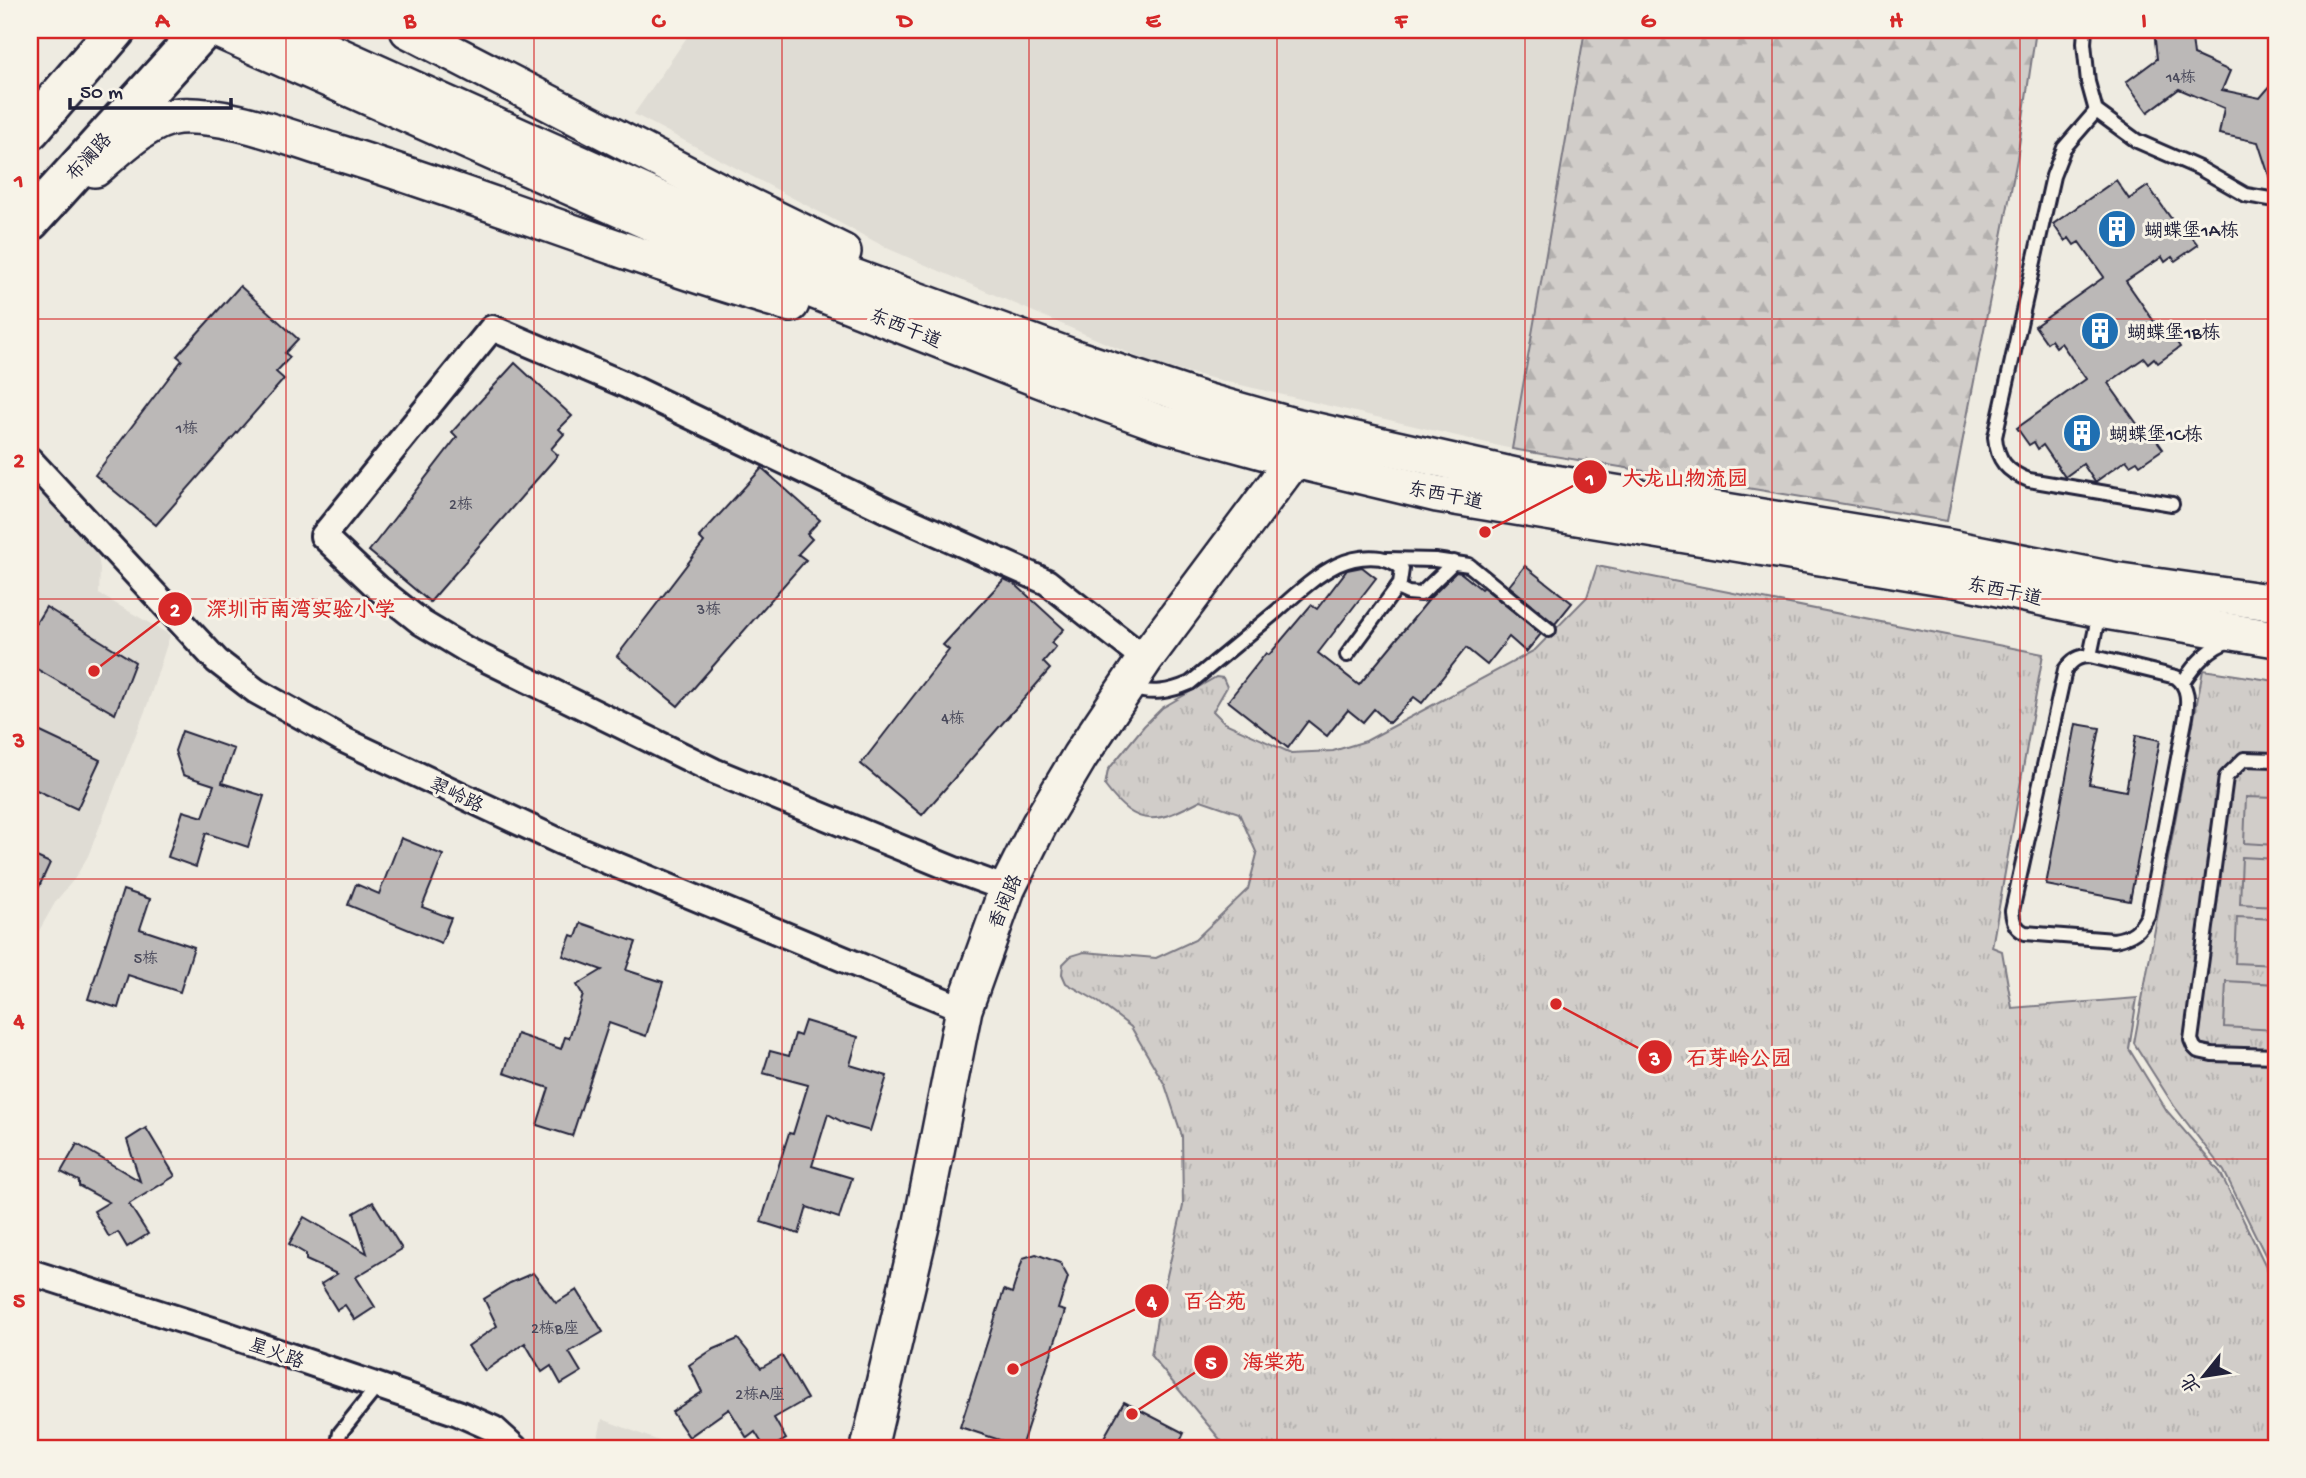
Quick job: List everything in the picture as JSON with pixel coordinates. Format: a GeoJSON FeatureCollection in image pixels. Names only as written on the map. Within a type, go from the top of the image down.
{"type":"FeatureCollection","features":[{"type":"Feature","properties":{"kind":"main road"},"geometry":{"type":"LineString","coordinates":[[30,130],[116,30]]}},
{"type":"Feature","properties":{"kind":"main road","name":"布澜路"},"geometry":{"type":"LineString","coordinates":[[30,221],[203,30]]}},
{"type":"Feature","properties":{"kind":"main road"},"geometry":{"type":"LineString","coordinates":[[218,30],[733,246]]}},
{"type":"Feature","properties":{"kind":"main road"},"geometry":{"type":"LineString","coordinates":[[282,30],[733,246]]}},
{"type":"Feature","properties":{"kind":"main road"},"geometry":{"type":"LineString","coordinates":[[408,30],[737,200],[848,254],[1061,371]]}},
{"type":"Feature","properties":{"kind":"main road"},"geometry":{"type":"LineString","coordinates":[[30,226],[127,141],[158,122],[178,116],[222,119],[358,159],[672,267],[1061,371]]}},
{"type":"Feature","properties":{"kind":"main road","name":"东西干道"},"geometry":{"type":"LineString","coordinates":[[733,246],[1061,371],[1160,423],[1295,460],[1437,494],[1960,580],[2099,610],[2262,636]]}},
{"type":"Feature","properties":{"kind":"main road","name":"东西干道"},"geometry":{"type":"LineString","coordinates":[[1061,371],[1198,399],[1315,431],[1529,479],[1946,547],[2113,580],[2276,603]]}},
{"type":"Feature","properties":{"kind":"main road","name":"香阅路"},"geometry":{"type":"LineString","coordinates":[[869,1448],[922,1222],[964,1009],[1007,889],[1080,756],[1136,673],[1315,431]]}},
{"type":"Feature","properties":{"kind":"street"},"geometry":{"type":"LineString","coordinates":[[1007,889],[954,870],[714,771],[467,650],[422,622],[378,588],[323,536],[492,328],[626,385],[890,512],[1047,582],[1136,673]]}},
{"type":"Feature","properties":{"kind":"street","name":"翠岭路"},"geometry":{"type":"LineString","coordinates":[[30,460],[216,661],[256,691],[344,740],[549,837],[964,1009]]}},
{"type":"Feature","properties":{"kind":"street","name":"星火路"},"geometry":{"type":"LineString","coordinates":[[30,1272],[222,1333],[458,1413],[494,1429],[515,1448]]}},
{"type":"Feature","properties":{"kind":"lane"},"geometry":{"type":"LineString","coordinates":[[2085,30],[2088,82],[2096,111],[2137,141],[2199,167],[2246,195],[2276,200]]}},
{"type":"Feature","properties":{"kind":"lane"},"geometry":{"type":"LineString","coordinates":[[2096,111],[2064,148],[2053,176],[1995,437],[1996,452],[2009,470],[2029,480],[2172,505]]}},
{"type":"Feature","properties":{"kind":"lane"},"geometry":{"type":"LineString","coordinates":[[1136,673],[1155,693],[1174,690],[1190,683],[1303,589],[1336,566],[1362,559],[1436,560],[1469,565],[1549,630]]}},
{"type":"Feature","properties":{"kind":"lane"},"geometry":{"type":"LineString","coordinates":[[1347,655],[1397,588],[1402,577],[1402,569],[1396,562],[1387,559]]}},
{"type":"Feature","properties":{"kind":"lane"},"geometry":{"type":"LineString","coordinates":[[1397,588],[1408,593],[1421,594],[1454,562]]}},
{"type":"Feature","properties":{"kind":"lane"},"geometry":{"type":"LineString","coordinates":[[2090,656],[2099,610]]}},
{"type":"Feature","properties":{"kind":"lane"},"geometry":{"type":"LineString","coordinates":[[2183,682],[2198,661],[2212,649],[2262,636]]}},
{"type":"Feature","properties":{"kind":"lane"},"geometry":{"type":"LineString","coordinates":[[2090,656],[2176,677],[2183,682],[2188,705],[2148,915],[2138,931],[2114,940],[2025,933],[2018,929],[2013,921],[2012,911],[2065,670],[2071,660],[2090,656]]}},
{"type":"Feature","properties":{"kind":"lane"},"geometry":{"type":"LineString","coordinates":[[2276,760],[2244,759],[2226,777],[2191,1040],[2194,1047],[2205,1053],[2276,1056]]}},
{"type":"Feature","properties":{"kind":"lane"},"geometry":{"type":"LineString","coordinates":[[337,1448],[340,1433],[377,1387]]}},
{"type":"Feature","properties":{"kind":"shaded area"},"geometry":{"type":"Polygon","coordinates":[[[692,30],[1585,30],[1512,449],[1156,365],[889,249],[634,114],[692,30]]]}},
{"type":"Feature","properties":{"kind":"shaded area"},"geometry":{"type":"Polygon","coordinates":[[[30,476],[97,549],[100,569],[99,594],[170,635],[147,706],[88,856],[75,878],[56,901],[36,936],[30,932],[30,476]]]}},
{"type":"Feature","properties":{"kind":"shaded area"},"geometry":{"type":"Polygon","coordinates":[[[602,1419],[677,1448],[596,1448],[602,1419]]]}},
{"type":"Feature","properties":{"kind":"green space"},"geometry":{"type":"Polygon","coordinates":[[[1585,30],[2036,30],[2017,159],[1947,521],[1512,449],[1585,30]]]}},
{"type":"Feature","properties":{"kind":"green space"},"geometry":{"type":"Polygon","coordinates":[[[1597,566],[2043,654],[1992,947],[2002,951],[2012,1008],[2137,998],[2129,1049],[2167,1111],[2220,1172],[2276,1287],[2276,1448],[1227,1448],[1151,1356],[1183,1206],[1182,1136],[1165,1085],[1131,1027],[1097,1001],[1066,983],[1062,974],[1063,964],[1071,956],[1084,952],[1156,958],[1195,940],[1248,889],[1257,854],[1239,813],[1201,800],[1172,814],[1149,818],[1138,816],[1117,800],[1105,786],[1108,770],[1162,708],[1216,677],[1223,678],[1227,687],[1213,711],[1225,723],[1291,753],[1333,751],[1366,741],[1535,650],[1587,597],[1597,566]]]}},
{"type":"Feature","properties":{"kind":"green space"},"geometry":{"type":"Polygon","coordinates":[[[2203,670],[2276,681],[2276,1277],[2224,1171],[2174,1106],[2134,1043],[2203,670]]]}},
{"type":"Feature","properties":{"kind":"green space"},"geometry":{"type":"Polygon","coordinates":[[[2246,797],[2276,798],[2276,845],[2244,843],[2246,797]]]}},
{"type":"Feature","properties":{"kind":"green space"},"geometry":{"type":"Polygon","coordinates":[[[2242,857],[2276,859],[2276,906],[2240,904],[2242,857]]]}},
{"type":"Feature","properties":{"kind":"green space"},"geometry":{"type":"Polygon","coordinates":[[[2237,917],[2276,919],[2276,965],[2235,963],[2237,917]]]}},
{"type":"Feature","properties":{"kind":"green space"},"geometry":{"type":"Polygon","coordinates":[[[2226,981],[2276,984],[2276,1030],[2224,1027],[2226,981]]]}},
{"type":"Feature","properties":{"kind":"building"},"geometry":{"type":"Polygon","coordinates":[[[2154,30],[2191,30],[2194,55],[2230,71],[2222,90],[2260,98],[2276,79],[2276,187],[2273,188],[2258,142],[2219,134],[2224,108],[2179,89],[2148,112],[2126,82],[2157,59],[2154,30]]]}},
{"type":"Feature","properties":{"kind":"building"},"geometry":{"type":"Polygon","coordinates":[[[2116,180],[2129,199],[2148,186],[2180,231],[2185,228],[2198,245],[2175,261],[2172,257],[2165,262],[2162,257],[2126,281],[2162,333],[2168,329],[2180,347],[2158,363],[2154,358],[2148,363],[2144,358],[2108,383],[2145,435],[2150,431],[2163,449],[2140,465],[2137,461],[2130,465],[2126,460],[2095,482],[2083,464],[2065,477],[2043,445],[2038,449],[2034,442],[2029,445],[2017,428],[2086,379],[2061,343],[2056,347],[2051,340],[2047,343],[2035,326],[2104,277],[2079,242],[2074,245],[2069,238],[2065,241],[2053,224],[2116,180]]]}},
{"type":"Feature","properties":{"kind":"building"},"geometry":{"type":"Polygon","coordinates":[[[240,286],[298,339],[285,353],[290,357],[276,372],[284,379],[156,525],[95,475],[182,360],[177,356],[240,286]]]}},
{"type":"Feature","properties":{"kind":"building"},"geometry":{"type":"Polygon","coordinates":[[[515,363],[572,416],[559,429],[564,434],[551,449],[558,455],[430,602],[369,551],[457,437],[452,432],[515,363]]]}},
{"type":"Feature","properties":{"kind":"building"},"geometry":{"type":"Polygon","coordinates":[[[762,468],[820,520],[807,534],[812,539],[798,554],[806,560],[678,706],[617,656],[704,542],[699,537],[762,468]]]}},
{"type":"Feature","properties":{"kind":"building"},"geometry":{"type":"Polygon","coordinates":[[[1525,566],[1572,603],[1555,624],[1509,586],[1525,566]]]}},
{"type":"Feature","properties":{"kind":"building"},"geometry":{"type":"Polygon","coordinates":[[[1362,567],[1376,578],[1318,653],[1359,685],[1431,597],[1456,572],[1481,589],[1483,587],[1541,634],[1526,652],[1509,637],[1487,665],[1466,648],[1422,703],[1414,697],[1389,723],[1374,709],[1363,722],[1348,710],[1327,736],[1308,721],[1288,748],[1228,701],[1266,653],[1269,655],[1311,605],[1317,609],[1347,570],[1362,567]]]}},
{"type":"Feature","properties":{"kind":"building"},"geometry":{"type":"Polygon","coordinates":[[[1004,579],[1015,584],[1064,629],[1051,643],[1056,647],[1043,662],[1050,669],[922,815],[861,764],[949,650],[943,645],[1004,579]]]}},
{"type":"Feature","properties":{"kind":"building"},"geometry":{"type":"Polygon","coordinates":[[[46,607],[135,662],[115,714],[30,665],[30,633],[46,607]]]}},
{"type":"Feature","properties":{"kind":"building"},"geometry":{"type":"Polygon","coordinates":[[[2076,724],[2100,728],[2089,784],[2126,791],[2136,735],[2160,740],[2130,901],[2046,885],[2076,724]]]}},
{"type":"Feature","properties":{"kind":"building"},"geometry":{"type":"Polygon","coordinates":[[[30,727],[100,760],[77,809],[30,787],[30,727]]]}},
{"type":"Feature","properties":{"kind":"building"},"geometry":{"type":"Polygon","coordinates":[[[182,731],[234,749],[222,783],[264,796],[248,847],[206,833],[196,867],[168,857],[183,811],[203,817],[214,785],[183,775],[175,751],[182,731]]]}},
{"type":"Feature","properties":{"kind":"building"},"geometry":{"type":"Polygon","coordinates":[[[401,838],[443,855],[422,907],[451,918],[441,943],[348,905],[356,884],[379,894],[401,838]]]}},
{"type":"Feature","properties":{"kind":"building"},"geometry":{"type":"Polygon","coordinates":[[[30,854],[50,863],[30,906],[30,854]]]}},
{"type":"Feature","properties":{"kind":"building"},"geometry":{"type":"Polygon","coordinates":[[[123,890],[150,899],[140,929],[194,947],[180,992],[128,975],[118,1008],[88,999],[123,890]]]}},
{"type":"Feature","properties":{"kind":"building"},"geometry":{"type":"Polygon","coordinates":[[[581,923],[636,942],[626,970],[663,982],[646,1036],[609,1023],[572,1136],[537,1125],[549,1088],[504,1073],[517,1034],[561,1049],[565,1037],[569,1038],[583,995],[577,985],[602,970],[563,956],[571,935],[576,937],[581,923]]]}},
{"type":"Feature","properties":{"kind":"building"},"geometry":{"type":"Polygon","coordinates":[[[805,1021],[858,1037],[850,1065],[887,1076],[870,1131],[846,1124],[828,1114],[812,1166],[852,1178],[839,1218],[807,1207],[799,1234],[761,1222],[789,1133],[793,1134],[808,1085],[763,1073],[770,1051],[789,1056],[795,1034],[800,1036],[805,1021]]]}},
{"type":"Feature","properties":{"kind":"building"},"geometry":{"type":"Polygon","coordinates":[[[146,1128],[175,1176],[129,1204],[148,1234],[127,1247],[118,1232],[109,1237],[94,1211],[109,1202],[79,1186],[79,1181],[61,1172],[77,1144],[140,1181],[127,1140],[146,1128]]]}},
{"type":"Feature","properties":{"kind":"building"},"geometry":{"type":"Polygon","coordinates":[[[373,1202],[402,1249],[356,1277],[375,1307],[355,1320],[345,1305],[337,1310],[321,1284],[337,1274],[306,1260],[306,1254],[289,1244],[304,1217],[367,1253],[354,1213],[373,1202]]]}},
{"type":"Feature","properties":{"kind":"building"},"geometry":{"type":"Polygon","coordinates":[[[1036,1254],[1060,1263],[1068,1277],[1058,1309],[1065,1311],[1021,1447],[960,1427],[1004,1290],[1012,1293],[1023,1258],[1036,1254]]]}},
{"type":"Feature","properties":{"kind":"building"},"geometry":{"type":"Polygon","coordinates":[[[533,1273],[556,1303],[577,1290],[603,1332],[569,1352],[581,1372],[561,1384],[551,1366],[542,1372],[525,1343],[485,1371],[468,1346],[497,1326],[484,1299],[533,1273]]]}},
{"type":"Feature","properties":{"kind":"building"},"geometry":{"type":"Polygon","coordinates":[[[738,1339],[761,1368],[782,1356],[807,1399],[774,1418],[786,1439],[770,1448],[765,1448],[755,1432],[747,1438],[729,1409],[689,1437],[672,1412],[702,1392],[689,1365],[712,1350],[738,1339]]]}},
{"type":"Feature","properties":{"kind":"building"},"geometry":{"type":"Polygon","coordinates":[[[1124,1402],[1184,1433],[1177,1448],[1098,1448],[1124,1402]]]}},
{"type":"Feature","properties":{"kind":"place","name":"蝴蝶堡1A栋"},"geometry":{"type":"Point","coordinates":[2117,229]}},
{"type":"Feature","properties":{"kind":"place","name":"蝴蝶堡1B栋"},"geometry":{"type":"Point","coordinates":[2100,331]}},
{"type":"Feature","properties":{"kind":"place","name":"蝴蝶堡1C栋"},"geometry":{"type":"Point","coordinates":[2082,433]}},
{"type":"Feature","properties":{"kind":"place","name":"大龙山物流园"},"geometry":{"type":"Point","coordinates":[1485,532]}},
{"type":"Feature","properties":{"kind":"place","name":"深圳市南湾实验小学"},"geometry":{"type":"Point","coordinates":[94,671]}},
{"type":"Feature","properties":{"kind":"place","name":"石芽岭公园"},"geometry":{"type":"Point","coordinates":[1556,1004]}},
{"type":"Feature","properties":{"kind":"place","name":"百合苑"},"geometry":{"type":"Point","coordinates":[1013,1369]}},
{"type":"Feature","properties":{"kind":"place","name":"海棠苑"},"geometry":{"type":"Point","coordinates":[1132,1414]}}]}
